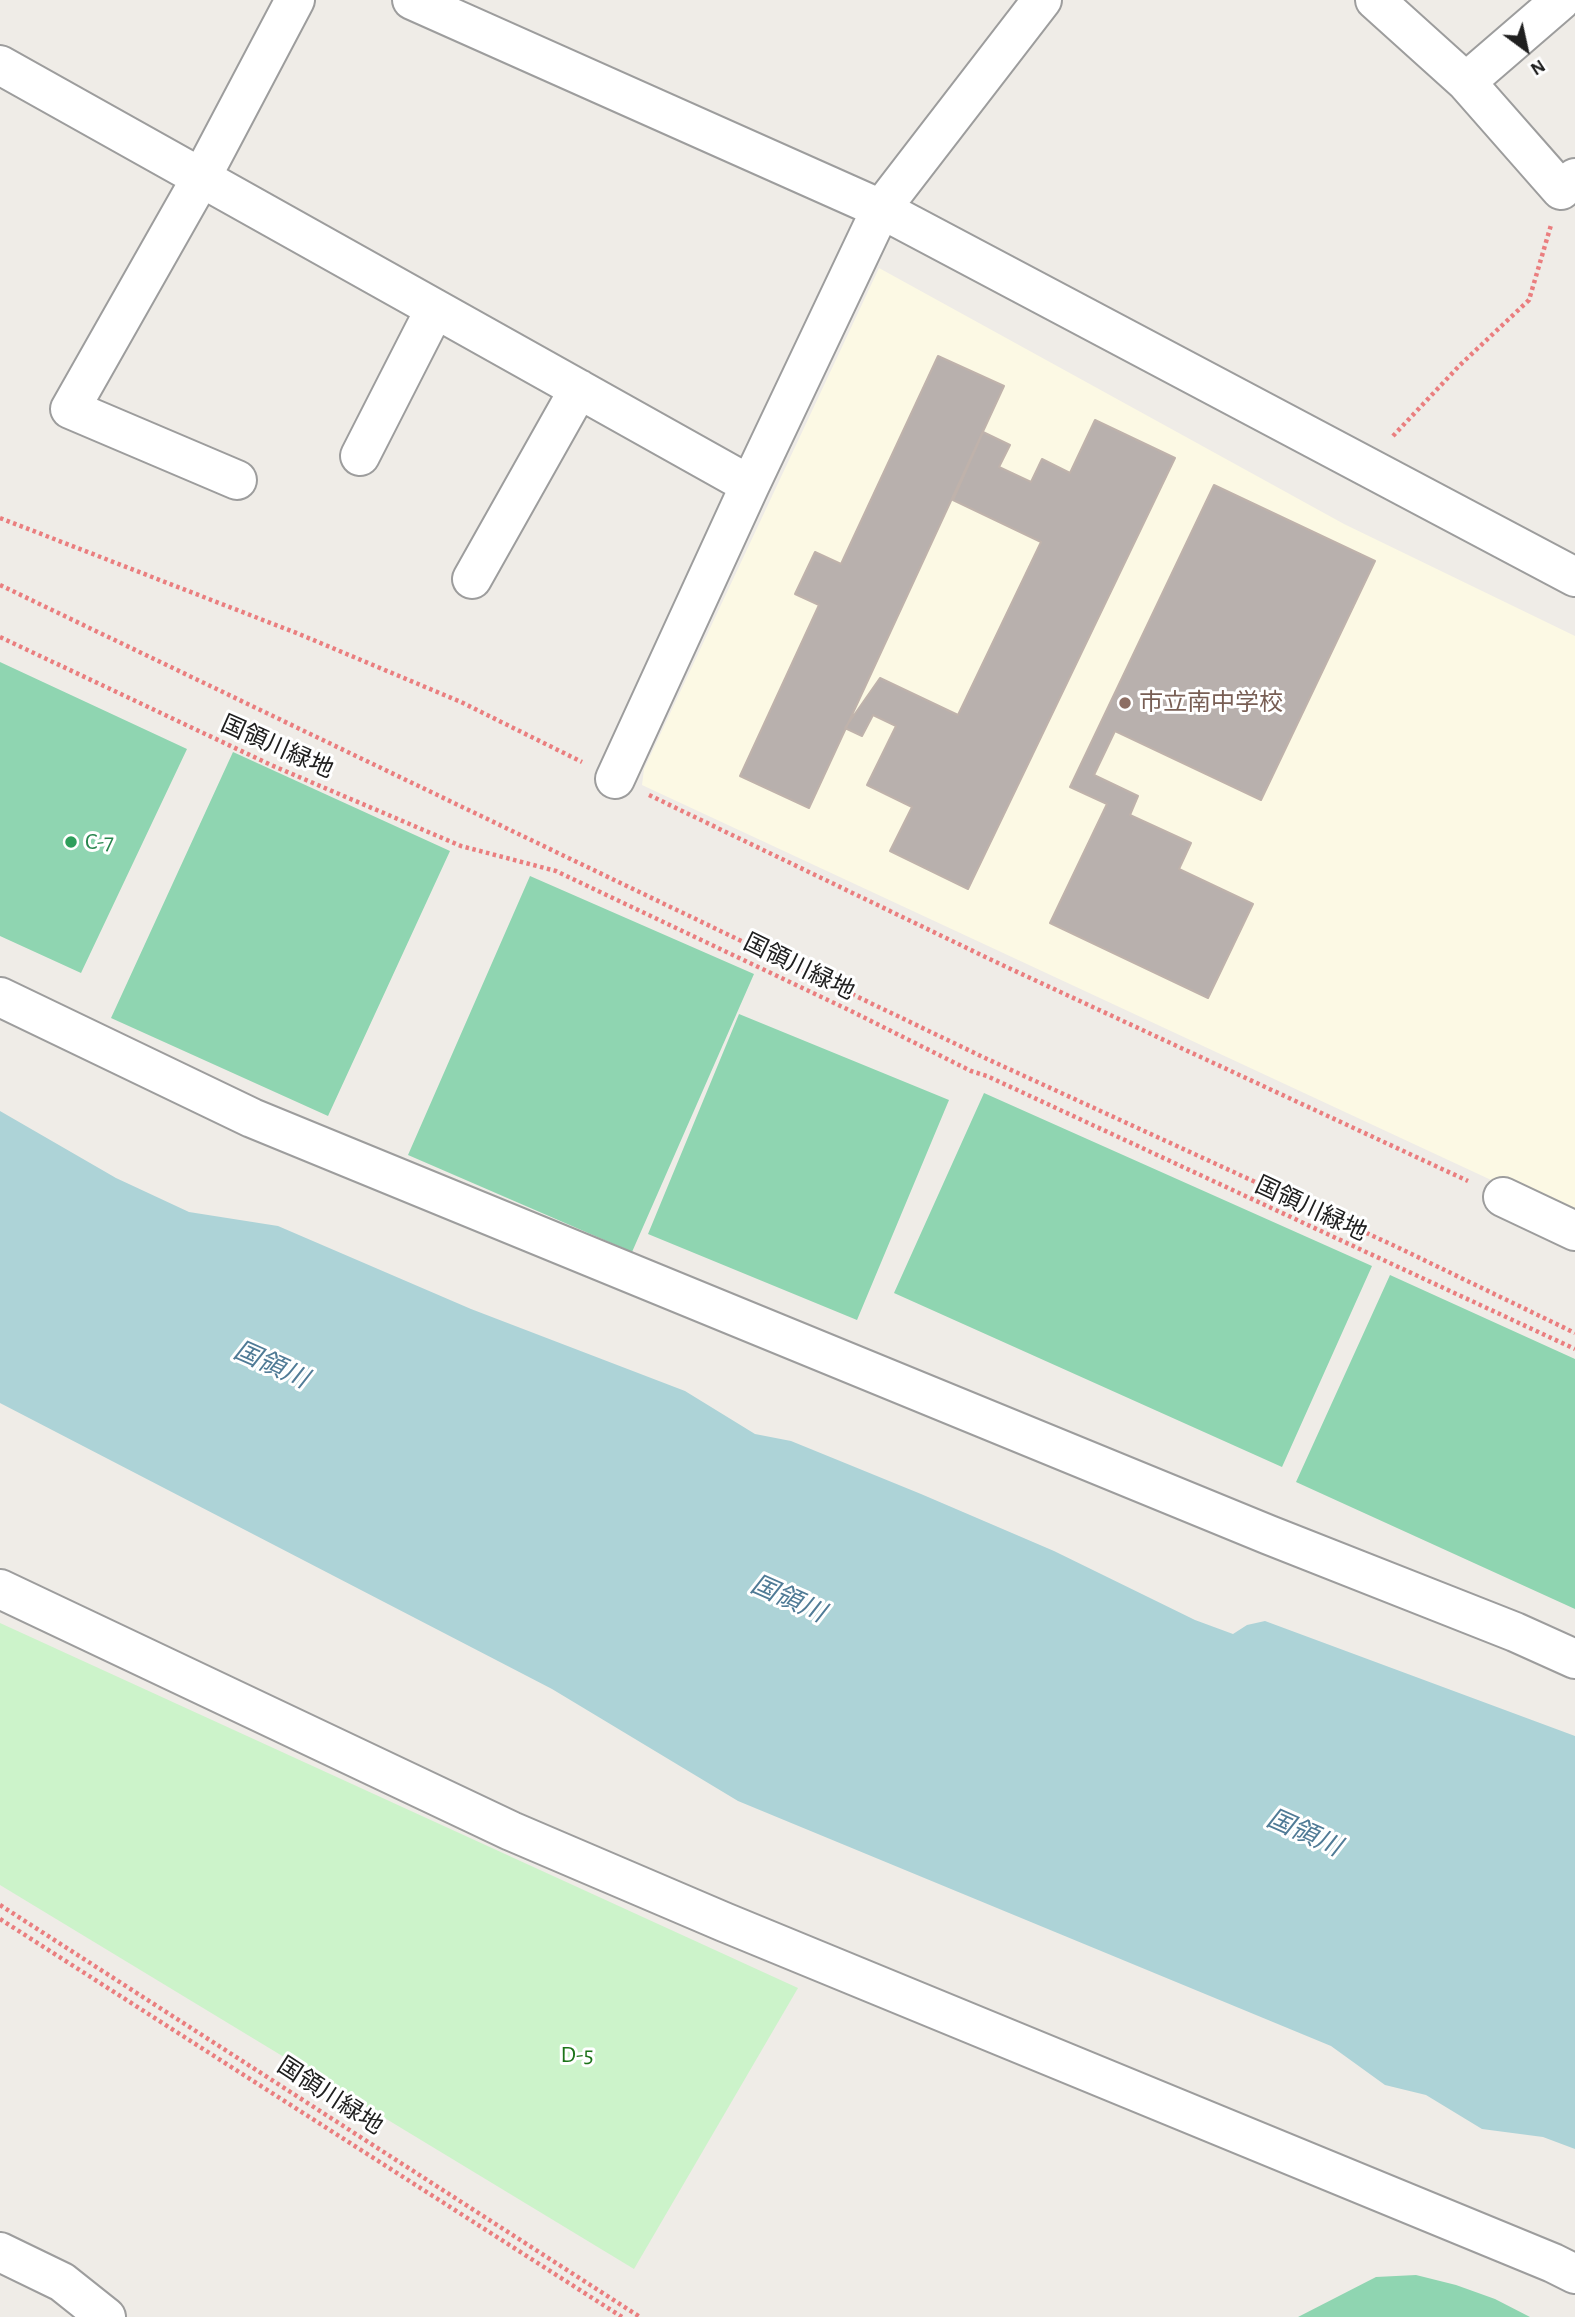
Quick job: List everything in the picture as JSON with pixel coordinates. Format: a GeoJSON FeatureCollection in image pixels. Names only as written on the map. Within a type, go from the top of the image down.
{"type":"FeatureCollection","features":[{"type":"Feature","properties":{"kind":"street"},"geometry":{"type":"LineString","coordinates":[[237,480],[70,409],[201,178],[295,0]]}},
{"type":"Feature","properties":{"kind":"street"},"geometry":{"type":"LineString","coordinates":[[412,0],[881,209],[1575,577]]}},
{"type":"Feature","properties":{"kind":"street"},"geometry":{"type":"LineString","coordinates":[[615,779],[881,209],[1042,0]]}},
{"type":"Feature","properties":{"kind":"street"},"geometry":{"type":"LineString","coordinates":[[1375,0],[1466,82],[1568,184]]}},
{"type":"Feature","properties":{"kind":"street"},"geometry":{"type":"LineString","coordinates":[[1466,82],[1561,0]]}},
{"type":"Feature","properties":{"kind":"street"},"geometry":{"type":"LineString","coordinates":[[0,65],[750,485]]}},
{"type":"Feature","properties":{"kind":"street"},"geometry":{"type":"LineString","coordinates":[[360,456],[435,309]]}},
{"type":"Feature","properties":{"kind":"street"},"geometry":{"type":"LineString","coordinates":[[472,579],[579,389]]}},
{"type":"Feature","properties":{"kind":"street"},"geometry":{"type":"LineString","coordinates":[[0,996],[252,1118],[1269,1535],[1515,1632],[1575,1659]]}},
{"type":"Feature","properties":{"kind":"street"},"geometry":{"type":"LineString","coordinates":[[1503,1197],[1575,1231]]}},
{"type":"Feature","properties":{"kind":"street"},"geometry":{"type":"LineString","coordinates":[[0,1588],[510,1831],[1575,2274]]}},
{"type":"Feature","properties":{"kind":"street"},"geometry":{"type":"LineString","coordinates":[[0,2252],[62,2282],[106,2317]]}},
{"type":"Feature","properties":{"kind":"path"},"geometry":{"type":"LineString","coordinates":[[1376,472],[1394,434],[1460,365],[1529,300],[1568,184]]}},
{"type":"Feature","properties":{"kind":"path"},"geometry":{"type":"LineString","coordinates":[[0,518],[299,634],[461,702],[1013,970],[1503,1197]]}},
{"type":"Feature","properties":{"kind":"path"},"geometry":{"type":"LineString","coordinates":[[0,585],[973,1052],[1397,1247],[1575,1333]]}},
{"type":"Feature","properties":{"kind":"path","name":"国領川緑地"},"geometry":{"type":"LineString","coordinates":[[0,637],[271,765],[461,846],[556,871],[971,1071],[987,1076],[1575,1349]]}},
{"type":"Feature","properties":{"kind":"path","name":"国領川緑地"},"geometry":{"type":"LineString","coordinates":[[0,1905],[640,2317]]}},
{"type":"Feature","properties":{"kind":"path"},"geometry":{"type":"LineString","coordinates":[[0,1919],[622,2317]]}},
{"type":"Feature","properties":{"kind":"shaded area","name":"市立南中学校"},"geometry":{"type":"Polygon","coordinates":[[[879,268],[1344,524],[1575,636],[1575,1219],[642,785],[644,769],[879,268]]]}},
{"type":"Feature","properties":{"kind":"green space","name":"C-7"},"geometry":{"type":"Polygon","coordinates":[[[0,662],[187,749],[81,973],[0,936],[0,662]]]}},
{"type":"Feature","properties":{"kind":"green space"},"geometry":{"type":"Polygon","coordinates":[[[233,752],[450,851],[328,1116],[111,1018],[233,752]]]}},
{"type":"Feature","properties":{"kind":"green space"},"geometry":{"type":"Polygon","coordinates":[[[530,876],[754,974],[632,1252],[408,1155],[530,876]]]}},
{"type":"Feature","properties":{"kind":"green space"},"geometry":{"type":"Polygon","coordinates":[[[739,1014],[949,1100],[857,1320],[648,1234],[739,1014]]]}},
{"type":"Feature","properties":{"kind":"green space"},"geometry":{"type":"Polygon","coordinates":[[[984,1093],[1372,1266],[1282,1467],[894,1293],[984,1093]]]}},
{"type":"Feature","properties":{"kind":"green space"},"geometry":{"type":"Polygon","coordinates":[[[1390,1275],[1575,1359],[1575,1609],[1296,1482],[1390,1275]]]}},
{"type":"Feature","properties":{"kind":"green space","name":"D-5"},"geometry":{"type":"Polygon","coordinates":[[[0,1623],[798,1988],[634,2269],[0,1885],[0,1623]]]}},
{"type":"Feature","properties":{"kind":"green space"},"geometry":{"type":"Polygon","coordinates":[[[1416,2275],[1495,2299],[1530,2317],[1298,2317],[1376,2277],[1416,2275]]]}},
{"type":"Feature","properties":{"kind":"water","name":"国領川"},"geometry":{"type":"Polygon","coordinates":[[[0,1111],[116,1178],[189,1212],[278,1226],[471,1309],[685,1391],[755,1434],[791,1441],[921,1494],[1054,1551],[1195,1620],[1233,1634],[1247,1625],[1265,1621],[1575,1736],[1575,2149],[1543,2137],[1482,2129],[1426,2095],[1385,2085],[1331,2046],[738,1801],[552,1689],[0,1403],[0,1111]]]}},
{"type":"Feature","properties":{"kind":"building"},"geometry":{"type":"Polygon","coordinates":[[[938,356],[1004,386],[809,808],[740,776],[819,605],[795,594],[815,552],[841,564],[938,356]]]}},
{"type":"Feature","properties":{"kind":"building"},"geometry":{"type":"Polygon","coordinates":[[[1095,420],[1175,458],[968,889],[890,851],[912,807],[867,785],[896,726],[873,715],[862,736],[845,728],[880,678],[958,715],[1041,542],[953,500],[983,432],[1010,445],[999,467],[1031,482],[1042,459],[1070,473],[1095,420]]]}},
{"type":"Feature","properties":{"kind":"building"},"geometry":{"type":"Polygon","coordinates":[[[1214,485],[1375,561],[1261,800],[1115,731],[1094,775],[1138,796],[1130,815],[1191,843],[1179,869],[1253,904],[1208,998],[1050,923],[1107,804],[1070,787],[1214,485]]]}},
{"type":"Feature","properties":{"kind":"place","name":"市立南中学校"},"geometry":{"type":"Point","coordinates":[1125,703]}},
{"type":"Feature","properties":{"kind":"place","name":"C-7"},"geometry":{"type":"Point","coordinates":[71,842]}}]}
